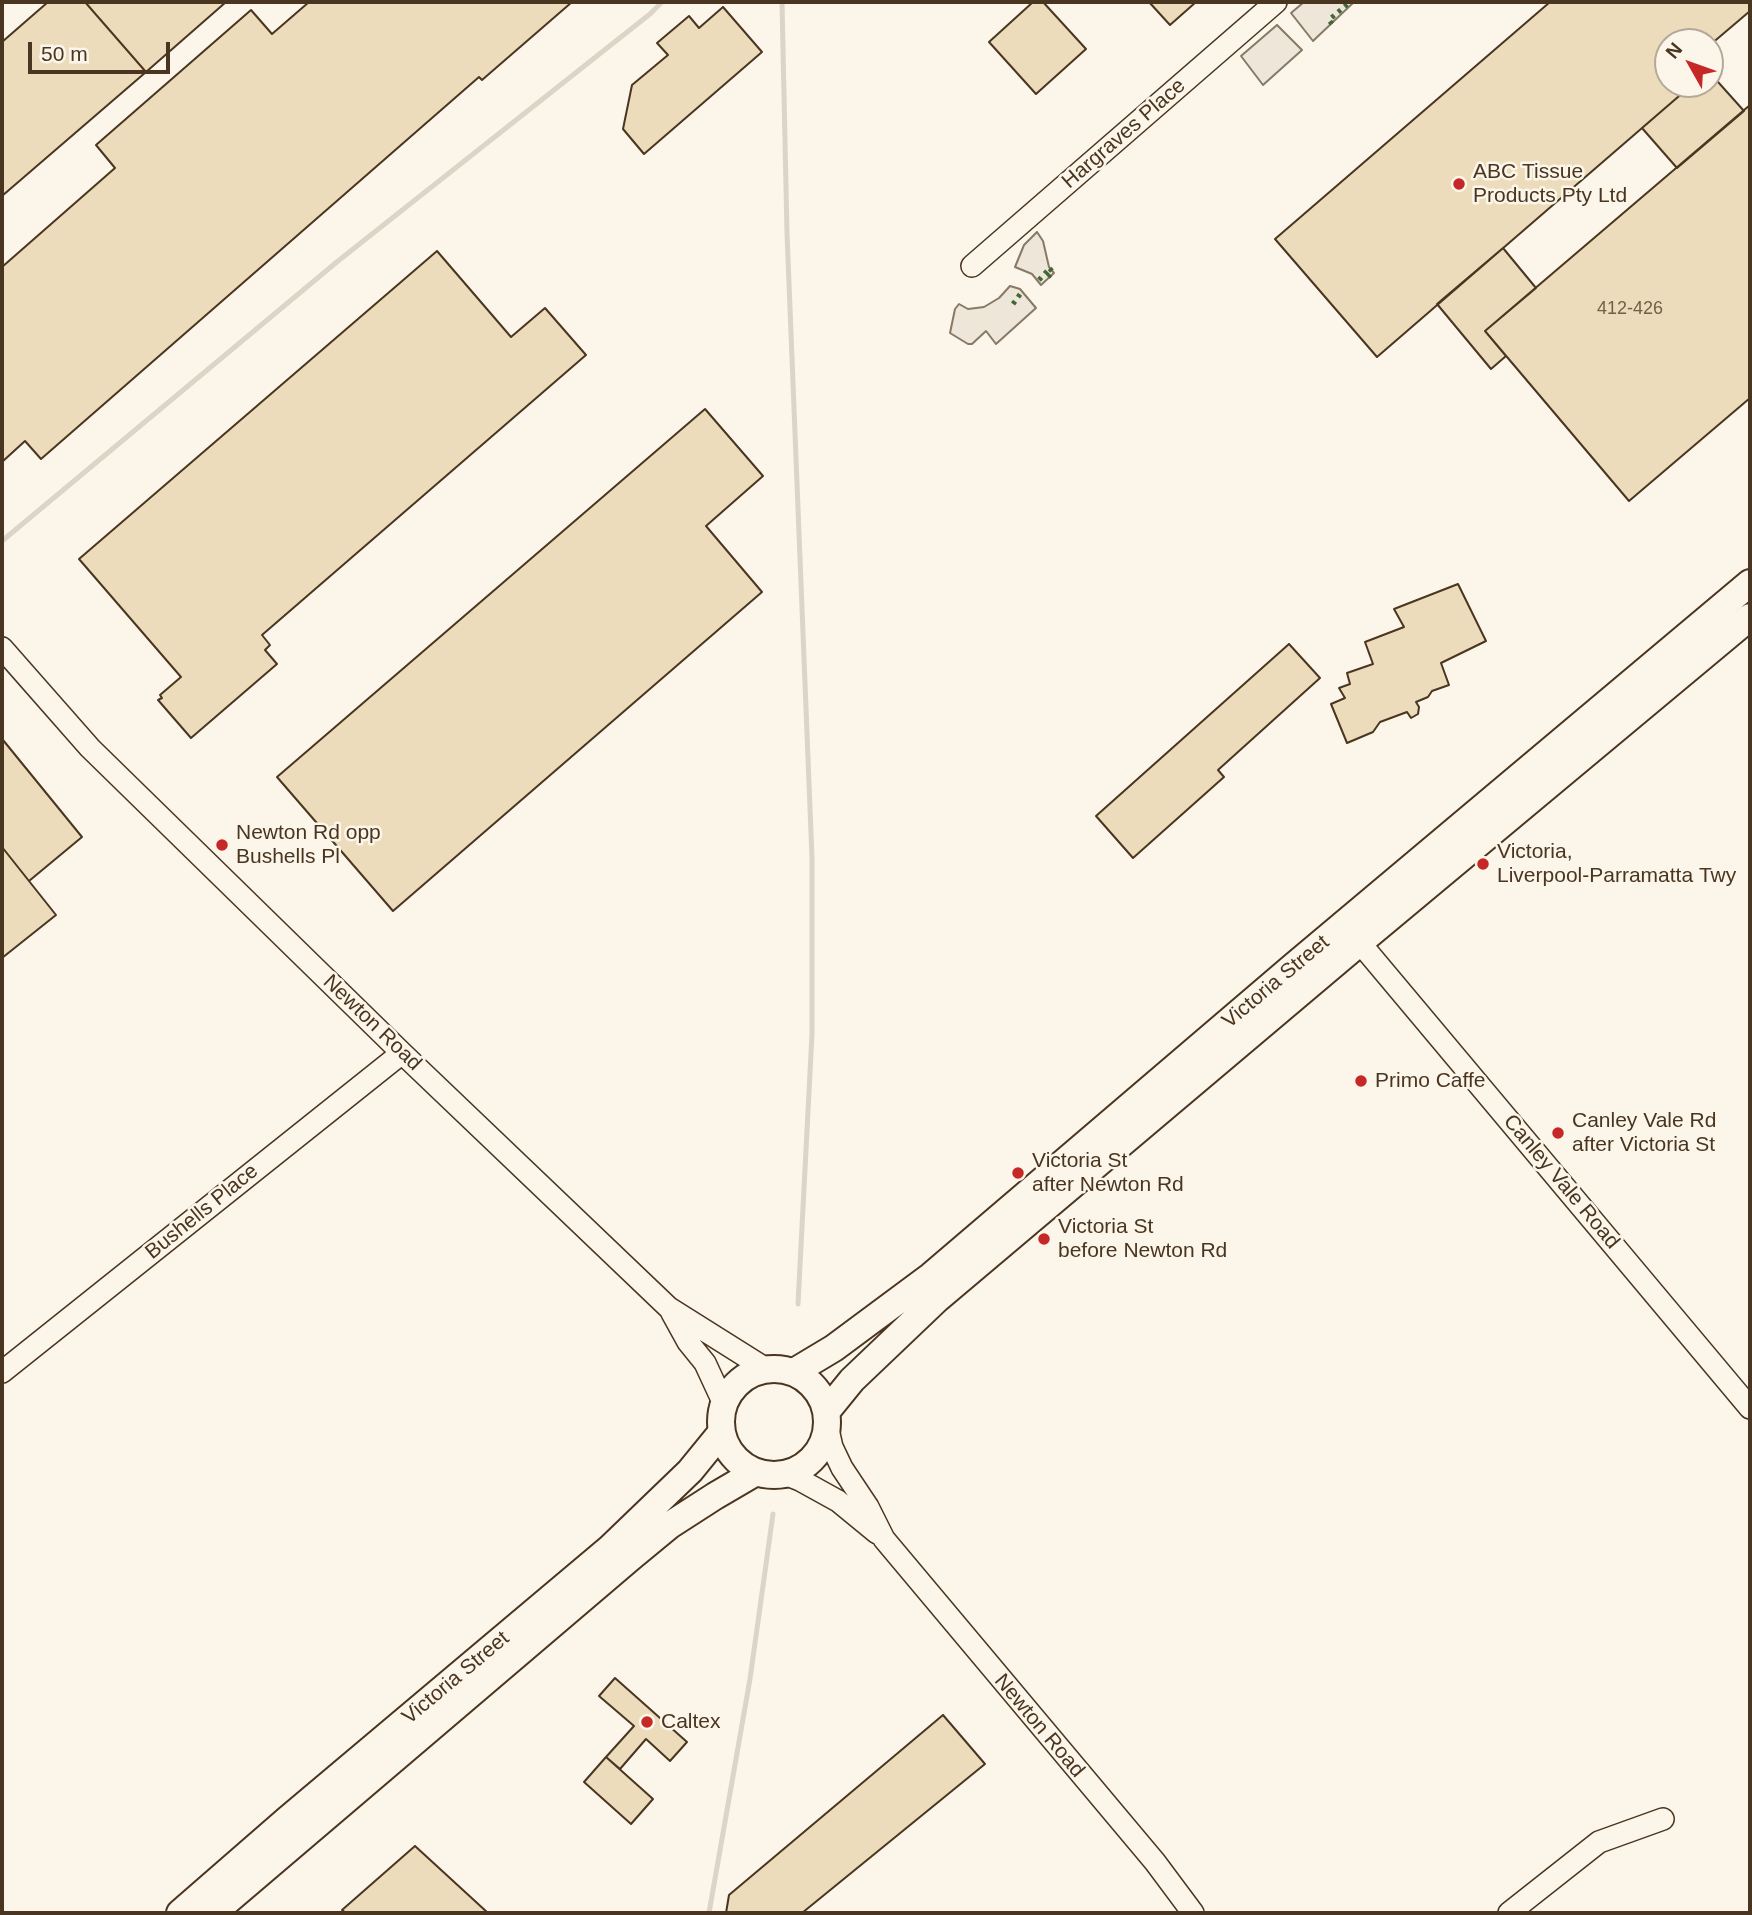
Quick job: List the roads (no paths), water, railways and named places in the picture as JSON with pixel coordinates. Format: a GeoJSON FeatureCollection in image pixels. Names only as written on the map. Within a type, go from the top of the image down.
{"type":"FeatureCollection","features":[{"type":"Feature","properties":{"kind":"main road","name":"Victoria Street"},"geometry":{"type":"LineString","coordinates":[[827,1418],[852,1380],[937,1299],[1750,583]]}},
{"type":"Feature","properties":{"kind":"main road","name":"Victoria Street"},"geometry":{"type":"LineString","coordinates":[[794,1372],[834,1349],[931,1276],[1352,933],[1750,617]]}},
{"type":"Feature","properties":{"kind":"main road"},"geometry":{"type":"LineString","coordinates":[[766,1369],[794,1372],[809,1381],[820,1395],[827,1418],[819,1450],[811,1461],[785,1474],[756,1472],[740,1463],[728,1449],[722,1433],[721,1418],[731,1391],[752,1373],[766,1369]]}},
{"type":"Feature","properties":{"kind":"main road","name":"Victoria Street"},"geometry":{"type":"LineString","coordinates":[[180,1913],[609,1549],[690,1471],[722,1433]]}},
{"type":"Feature","properties":{"kind":"main road","name":"Victoria Street"},"geometry":{"type":"LineString","coordinates":[[213,1913],[631,1557],[681,1518],[756,1472]]}},
{"type":"Feature","properties":{"kind":"street","name":"Hargraves Place"},"geometry":{"type":"LineString","coordinates":[[972,266],[1276,2]]}},
{"type":"Feature","properties":{"kind":"street","name":"Newton Road"},"geometry":{"type":"LineString","coordinates":[[2,649],[90,748],[402,1053],[669,1308],[766,1369]]}},
{"type":"Feature","properties":{"kind":"street","name":"Canley Vale Road"},"geometry":{"type":"LineString","coordinates":[[1352,933],[1750,1408]]}},
{"type":"Feature","properties":{"kind":"street","name":"Bushells Place"},"geometry":{"type":"LineString","coordinates":[[2,1372],[402,1053]]}},
{"type":"Feature","properties":{"kind":"street"},"geometry":{"type":"LineString","coordinates":[[669,1308],[688,1342],[705,1363],[724,1404]]}},
{"type":"Feature","properties":{"kind":"street","name":"Newton Road"},"geometry":{"type":"LineString","coordinates":[[827,1418],[832,1447],[884,1539]]}},
{"type":"Feature","properties":{"kind":"street","name":"Newton Road"},"geometry":{"type":"LineString","coordinates":[[785,1474],[838,1501],[884,1539],[1155,1862],[1194,1913]]}},
{"type":"Feature","properties":{"kind":"street"},"geometry":{"type":"LineString","coordinates":[[1509,1913],[1599,1842],[1663,1819]]}},
{"type":"Feature","properties":{"kind":"waterway"},"geometry":{"type":"LineString","coordinates":[[2,541],[338,261],[662,2]]}},
{"type":"Feature","properties":{"kind":"waterway"},"geometry":{"type":"LineString","coordinates":[[782,2],[787,233],[812,858],[812,1034],[798,1304]]}},
{"type":"Feature","properties":{"kind":"waterway"},"geometry":{"type":"LineString","coordinates":[[709,1913],[750,1679],[773,1514]]}},
{"type":"Feature","properties":{"kind":"place","name":"ABC Tissue Products Pty Ltd"},"geometry":{"type":"Point","coordinates":[1459,184]}},
{"type":"Feature","properties":{"kind":"place","name":"Newton Rd opp Bushells Pl"},"geometry":{"type":"Point","coordinates":[222,845]}},
{"type":"Feature","properties":{"kind":"place","name":"Victoria, Liverpool-Parramatta Twy"},"geometry":{"type":"Point","coordinates":[1483,864]}},
{"type":"Feature","properties":{"kind":"place","name":"Primo Caffe"},"geometry":{"type":"Point","coordinates":[1361,1081]}},
{"type":"Feature","properties":{"kind":"place","name":"Canley Vale Rd after Victoria St"},"geometry":{"type":"Point","coordinates":[1558,1133]}},
{"type":"Feature","properties":{"kind":"place","name":"Victoria St after Newton Rd"},"geometry":{"type":"Point","coordinates":[1018,1173]}},
{"type":"Feature","properties":{"kind":"place","name":"Victoria St before Newton Rd"},"geometry":{"type":"Point","coordinates":[1044,1239]}},
{"type":"Feature","properties":{"kind":"place","name":"Caltex"},"geometry":{"type":"Point","coordinates":[647,1722]}}]}
